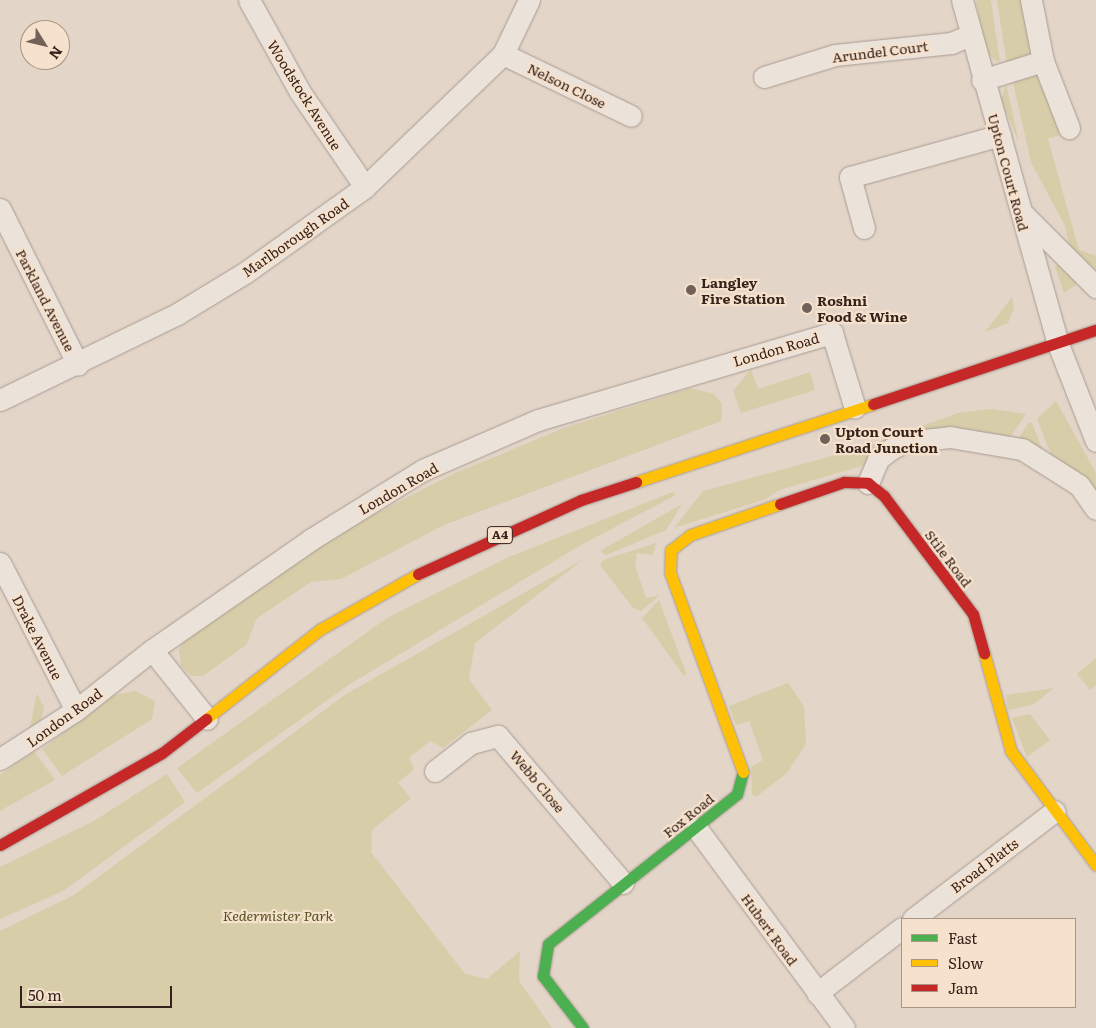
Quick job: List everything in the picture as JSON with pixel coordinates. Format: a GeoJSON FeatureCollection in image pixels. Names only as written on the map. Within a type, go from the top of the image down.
{"type":"FeatureCollection","features":[{"type":"Feature","properties":{"kind":"street","name":"Woodstock Avenue"},"geometry":{"type":"LineString","coordinates":[[249,0],[300,92],[365,187]]}},
{"type":"Feature","properties":{"kind":"street","name":"Marlborough Road"},"geometry":{"type":"LineString","coordinates":[[0,400],[78,365],[246,272],[365,187],[504,54],[529,0]]}},
{"type":"Feature","properties":{"kind":"street","name":"Upton Court Road"},"geometry":{"type":"LineString","coordinates":[[962,0],[968,36],[1000,135],[1017,207],[1058,344],[1096,441]]}},
{"type":"Feature","properties":{"kind":"street"},"geometry":{"type":"LineString","coordinates":[[1031,0],[1043,61],[1069,128]]}},
{"type":"Feature","properties":{"kind":"street","name":"Arundel Court"},"geometry":{"type":"LineString","coordinates":[[764,78],[835,55],[951,43],[968,36]]}},
{"type":"Feature","properties":{"kind":"street","name":"Nelson Close"},"geometry":{"type":"LineString","coordinates":[[504,54],[631,116]]}},
{"type":"Feature","properties":{"kind":"street"},"geometry":{"type":"LineString","coordinates":[[982,80],[1043,61]]}},
{"type":"Feature","properties":{"kind":"street"},"geometry":{"type":"LineString","coordinates":[[864,228],[850,177],[1000,135]]}},
{"type":"Feature","properties":{"kind":"street"},"geometry":{"type":"LineString","coordinates":[[1017,207],[1096,287]]}},
{"type":"Feature","properties":{"kind":"street","name":"Parkland Avenue"},"geometry":{"type":"LineString","coordinates":[[0,209],[78,365]]}},
{"type":"Feature","properties":{"kind":"street","name":"A4"},"geometry":{"type":"LineString","coordinates":[[0,845],[154,758],[207,719],[319,630],[449,557],[581,500],[1096,330]]}},
{"type":"Feature","properties":{"kind":"street","name":"London Road"},"geometry":{"type":"LineString","coordinates":[[0,759],[76,710],[152,650],[310,540],[423,470],[538,420],[832,333],[855,408]]}},
{"type":"Feature","properties":{"kind":"street"},"geometry":{"type":"LineString","coordinates":[[868,482],[878,459],[891,449],[905,442],[950,437],[1022,449],[1079,485],[1096,509]]}},
{"type":"Feature","properties":{"kind":"street","name":"Fox Road"},"geometry":{"type":"LineString","coordinates":[[583,1028],[544,976],[548,944],[623,883],[697,829],[737,794],[742,770],[670,573],[671,550],[690,535],[844,482],[868,482]]}},
{"type":"Feature","properties":{"kind":"street","name":"Stile Road"},"geometry":{"type":"LineString","coordinates":[[868,482],[973,614],[1011,751],[1096,865]]}},
{"type":"Feature","properties":{"kind":"street","name":"Drake Avenue"},"geometry":{"type":"LineString","coordinates":[[0,563],[76,710]]}},
{"type":"Feature","properties":{"kind":"street"},"geometry":{"type":"LineString","coordinates":[[152,650],[207,719]]}},
{"type":"Feature","properties":{"kind":"street","name":"Webb Close"},"geometry":{"type":"LineString","coordinates":[[435,771],[471,743],[498,736],[623,883]]}},
{"type":"Feature","properties":{"kind":"street","name":"Broad Platts"},"geometry":{"type":"LineString","coordinates":[[914,918],[1055,812]]}},
{"type":"Feature","properties":{"kind":"street","name":"Hubert Road"},"geometry":{"type":"LineString","coordinates":[[697,829],[816,993],[844,1028]]}},
{"type":"Feature","properties":{"kind":"street"},"geometry":{"type":"LineString","coordinates":[[816,993],[901,929]]}},
{"type":"Feature","properties":{"kind":"green space"},"geometry":{"type":"Polygon","coordinates":[[[976,0],[991,0],[1000,63],[986,53],[976,0]]]}},
{"type":"Feature","properties":{"kind":"green space"},"geometry":{"type":"Polygon","coordinates":[[[997,0],[1032,0],[1039,38],[1029,57],[1007,65],[997,0]]]}},
{"type":"Feature","properties":{"kind":"green space"},"geometry":{"type":"Polygon","coordinates":[[[1039,74],[1066,133],[1048,139],[1079,250],[1096,256],[1096,270],[1069,245],[1065,226],[1031,162],[1013,82],[1039,74]]]}},
{"type":"Feature","properties":{"kind":"green space"},"geometry":{"type":"Polygon","coordinates":[[[1006,84],[1019,143],[1001,100],[1006,84]]]}},
{"type":"Feature","properties":{"kind":"green space"},"geometry":{"type":"Polygon","coordinates":[[[1059,264],[1077,284],[1064,293],[1055,267],[1059,264]]]}},
{"type":"Feature","properties":{"kind":"green space"},"geometry":{"type":"Polygon","coordinates":[[[1012,297],[1014,308],[1008,323],[985,332],[1012,297]]]}},
{"type":"Feature","properties":{"kind":"green space"},"geometry":{"type":"Polygon","coordinates":[[[751,369],[758,389],[810,372],[815,390],[741,413],[733,391],[751,369]]]}},
{"type":"Feature","properties":{"kind":"green space"},"geometry":{"type":"Polygon","coordinates":[[[690,388],[714,394],[722,404],[721,421],[444,525],[341,579],[311,582],[257,618],[246,645],[203,676],[191,676],[181,666],[179,650],[185,637],[347,528],[453,474],[564,428],[690,388]]]}},
{"type":"Feature","properties":{"kind":"green space"},"geometry":{"type":"Polygon","coordinates":[[[1056,401],[1096,473],[1096,512],[1056,467],[1037,419],[1056,401]]]}},
{"type":"Feature","properties":{"kind":"green space"},"geometry":{"type":"Polygon","coordinates":[[[991,409],[1026,414],[1007,442],[944,435],[869,464],[779,490],[766,499],[674,528],[703,491],[862,448],[958,413],[991,409]]]}},
{"type":"Feature","properties":{"kind":"green space"},"geometry":{"type":"Polygon","coordinates":[[[1029,422],[1032,423],[1047,462],[1013,447],[1029,422]]]}},
{"type":"Feature","properties":{"kind":"green space"},"geometry":{"type":"Polygon","coordinates":[[[673,492],[676,495],[581,545],[350,684],[197,793],[177,768],[387,618],[509,557],[673,492]]]}},
{"type":"Feature","properties":{"kind":"green space"},"geometry":{"type":"Polygon","coordinates":[[[682,504],[666,530],[606,555],[600,551],[682,504]]]}},
{"type":"Feature","properties":{"kind":"green space"},"geometry":{"type":"Polygon","coordinates":[[[656,543],[653,555],[637,553],[635,565],[646,598],[660,595],[641,611],[633,608],[600,565],[603,560],[656,543]]]}},
{"type":"Feature","properties":{"kind":"green space","name":"Kedermister Park"},"geometry":{"type":"Polygon","coordinates":[[[584,559],[475,643],[469,679],[492,710],[443,748],[430,741],[409,758],[414,769],[398,783],[411,798],[372,830],[371,852],[465,974],[487,979],[520,951],[519,981],[552,1028],[0,1028],[0,931],[74,895],[346,694],[584,559]]]}},
{"type":"Feature","properties":{"kind":"green space"},"geometry":{"type":"Polygon","coordinates":[[[659,600],[686,673],[684,676],[642,618],[659,600]]]}},
{"type":"Feature","properties":{"kind":"green space"},"geometry":{"type":"Polygon","coordinates":[[[1096,658],[1096,685],[1090,690],[1077,674],[1096,658]]]}},
{"type":"Feature","properties":{"kind":"green space"},"geometry":{"type":"Polygon","coordinates":[[[788,683],[804,706],[806,744],[787,773],[756,797],[752,794],[751,767],[763,760],[749,721],[736,725],[729,706],[788,683]]]}},
{"type":"Feature","properties":{"kind":"green space"},"geometry":{"type":"Polygon","coordinates":[[[1054,688],[1034,704],[1008,710],[1006,695],[1054,688]]]}},
{"type":"Feature","properties":{"kind":"green space"},"geometry":{"type":"Polygon","coordinates":[[[135,691],[155,701],[152,719],[62,776],[42,749],[114,695],[135,691]]]}},
{"type":"Feature","properties":{"kind":"green space"},"geometry":{"type":"Polygon","coordinates":[[[37,693],[44,708],[41,720],[30,728],[37,693]]]}},
{"type":"Feature","properties":{"kind":"green space"},"geometry":{"type":"Polygon","coordinates":[[[1030,714],[1050,740],[1027,757],[1012,718],[1030,714]]]}},
{"type":"Feature","properties":{"kind":"green space"},"geometry":{"type":"Polygon","coordinates":[[[34,751],[55,780],[0,811],[0,775],[34,751]]]}},
{"type":"Feature","properties":{"kind":"green space"},"geometry":{"type":"Polygon","coordinates":[[[167,774],[185,802],[63,891],[0,919],[0,867],[94,821],[167,774]]]}},
{"type":"Feature","properties":{"kind":"traffic: fast"},"geometry":{"type":"LineString","coordinates":[[583,1028],[543,976],[548,944],[737,794],[743,772]]}},
{"type":"Feature","properties":{"kind":"traffic: slow"},"geometry":{"type":"LineString","coordinates":[[636,482],[873,404]]}},
{"type":"Feature","properties":{"kind":"traffic: slow"},"geometry":{"type":"LineString","coordinates":[[743,772],[670,573],[671,550],[690,535],[780,504]]}},
{"type":"Feature","properties":{"kind":"traffic: slow"},"geometry":{"type":"LineString","coordinates":[[206,719],[319,630],[418,574]]}},
{"type":"Feature","properties":{"kind":"traffic: slow"},"geometry":{"type":"LineString","coordinates":[[984,653],[1011,751],[1096,865]]}},
{"type":"Feature","properties":{"kind":"traffic: jam"},"geometry":{"type":"LineString","coordinates":[[873,404],[1096,330]]}},
{"type":"Feature","properties":{"kind":"traffic: jam"},"geometry":{"type":"LineString","coordinates":[[418,574],[581,500],[636,482]]}},
{"type":"Feature","properties":{"kind":"traffic: jam"},"geometry":{"type":"LineString","coordinates":[[780,504],[844,482],[868,483],[884,496],[973,614],[984,653]]}},
{"type":"Feature","properties":{"kind":"traffic: jam"},"geometry":{"type":"LineString","coordinates":[[0,845],[162,753],[206,719]]}},
{"type":"Feature","properties":{"kind":"place","name":"Langley Fire Station"},"geometry":{"type":"Point","coordinates":[691,290]}},
{"type":"Feature","properties":{"kind":"place","name":"Roshni Food & Wine"},"geometry":{"type":"Point","coordinates":[807,308]}},
{"type":"Feature","properties":{"kind":"place","name":"Upton Court Road Junction"},"geometry":{"type":"Point","coordinates":[825,439]}}]}
